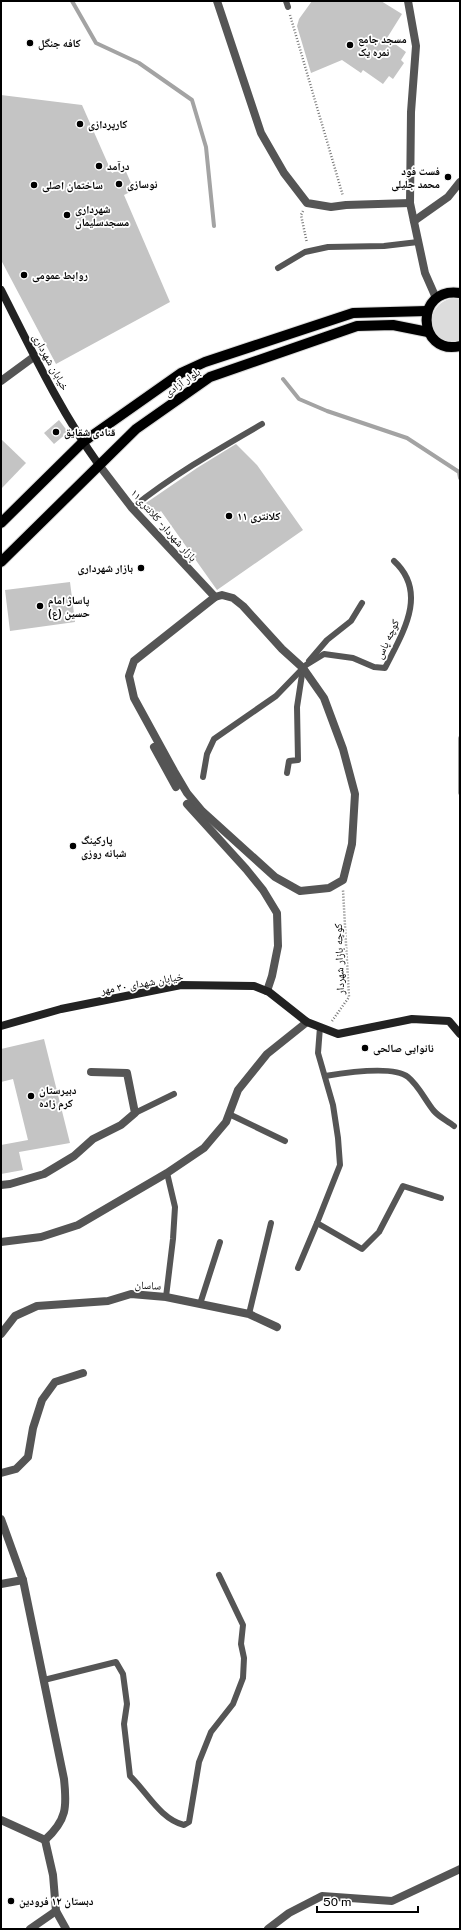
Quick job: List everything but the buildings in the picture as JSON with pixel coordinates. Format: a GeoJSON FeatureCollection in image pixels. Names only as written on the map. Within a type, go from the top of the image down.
{"type":"FeatureCollection","features":[{"type":"Feature","properties":{"kind":"main road","name":"خیابان شهرداری"},"geometry":{"type":"LineString","coordinates":[[1,290],[35,356],[83,442],[99,465]]}},
{"type":"Feature","properties":{"kind":"main road"},"geometry":{"type":"LineString","coordinates":[[460,293],[451,292],[436,298],[427,311],[426,318],[428,332],[440,344],[447,347],[460,346]]}},
{"type":"Feature","properties":{"kind":"main road","name":"بلوار آزادی"},"geometry":{"type":"LineString","coordinates":[[1,523],[83,442],[182,373],[205,362],[353,313],[427,311]]}},
{"type":"Feature","properties":{"kind":"main road","name":"بلوار آزادی"},"geometry":{"type":"LineString","coordinates":[[1,562],[136,430],[210,377],[357,326],[393,326],[428,332]]}},
{"type":"Feature","properties":{"kind":"main road","name":"خیابان شهدای ۳۰ مهر"},"geometry":{"type":"LineString","coordinates":[[1,1026],[61,1009],[181,985],[254,986],[267,991],[307,1022],[338,1034],[412,1019],[449,1021],[460,1034]]}},
{"type":"Feature","properties":{"kind":"street"},"geometry":{"type":"LineString","coordinates":[[217,1],[261,133],[284,173],[307,202],[331,207],[410,202]]}},
{"type":"Feature","properties":{"kind":"street"},"geometry":{"type":"LineString","coordinates":[[408,1],[416,46],[411,112],[410,202],[425,273],[436,298]]}},
{"type":"Feature","properties":{"kind":"street"},"geometry":{"type":"LineString","coordinates":[[414,221],[448,197],[460,182]]}},
{"type":"Feature","properties":{"kind":"street"},"geometry":{"type":"LineString","coordinates":[[1,381],[35,356]]}},
{"type":"Feature","properties":{"kind":"street","name":"بازار شهردار - کلانتری۱۱"},"geometry":{"type":"LineString","coordinates":[[99,465],[132,508],[215,597]]}},
{"type":"Feature","properties":{"kind":"street"},"geometry":{"type":"LineString","coordinates":[[129,678],[134,698],[163,752],[187,793],[202,811],[275,877],[300,891],[329,888],[343,880],[352,844],[355,794],[343,749],[324,698],[305,667],[282,649],[243,606],[233,598],[222,595],[215,597],[134,661],[129,678],[127,688],[157,754],[176,787]]}},
{"type":"Feature","properties":{"kind":"street"},"geometry":{"type":"LineString","coordinates":[[187,804],[246,869],[263,890],[276,913],[278,946],[272,976],[267,991]]}},
{"type":"Feature","properties":{"kind":"street"},"geometry":{"type":"LineString","coordinates":[[1,1242],[41,1237],[78,1225],[167,1173],[204,1148],[226,1122],[238,1090],[267,1054],[307,1022]]}},
{"type":"Feature","properties":{"kind":"street"},"geometry":{"type":"LineString","coordinates":[[1,1185],[10,1184],[44,1174],[74,1156],[93,1139],[121,1125],[135,1113],[127,1073],[91,1072]]}},
{"type":"Feature","properties":{"kind":"street","name":"ساسان"},"geometry":{"type":"LineString","coordinates":[[1,1334],[15,1316],[37,1306],[108,1301],[131,1294],[166,1297],[249,1314],[277,1327]]}},
{"type":"Feature","properties":{"kind":"street"},"geometry":{"type":"LineString","coordinates":[[1,1473],[16,1468],[28,1456],[33,1428],[42,1400],[56,1382],[83,1373]]}},
{"type":"Feature","properties":{"kind":"street"},"geometry":{"type":"LineString","coordinates":[[1,1519],[23,1580],[64,1778],[67,1803],[58,1828],[45,1840]]}},
{"type":"Feature","properties":{"kind":"street"},"geometry":{"type":"LineString","coordinates":[[1,1584],[23,1580]]}},
{"type":"Feature","properties":{"kind":"street"},"geometry":{"type":"LineString","coordinates":[[1,1820],[45,1840]]}},
{"type":"Feature","properties":{"kind":"street"},"geometry":{"type":"LineString","coordinates":[[45,1840],[53,1875],[56,1911],[66,1929]]}},
{"type":"Feature","properties":{"kind":"street"},"geometry":{"type":"LineString","coordinates":[[268,1929],[289,1913],[322,1896],[392,1901],[460,1869]]}},
{"type":"Feature","properties":{"kind":"street"},"geometry":{"type":"LineString","coordinates":[[30,1929],[56,1911]]}},
{"type":"Feature","properties":{"kind":"lane"},"geometry":{"type":"LineString","coordinates":[[278,268],[309,251],[328,247],[384,246],[418,242]]}},
{"type":"Feature","properties":{"kind":"lane"},"geometry":{"type":"LineString","coordinates":[[132,508],[157,488],[262,424]]}},
{"type":"Feature","properties":{"kind":"lane","name":"کوچه پاس"},"geometry":{"type":"LineString","coordinates":[[305,667],[324,654],[353,658],[374,667],[385,668],[402,634],[412,606],[410,586],[405,570],[394,561]]}},
{"type":"Feature","properties":{"kind":"lane"},"geometry":{"type":"LineString","coordinates":[[203,777],[207,754],[214,739],[276,696],[305,667],[327,640],[350,621],[362,603]]}},
{"type":"Feature","properties":{"kind":"lane"},"geometry":{"type":"LineString","coordinates":[[287,773],[289,761],[298,760],[297,707],[305,667]]}},
{"type":"Feature","properties":{"kind":"lane"},"geometry":{"type":"LineString","coordinates":[[298,1268],[340,1165],[333,1105],[318,1053],[323,1028]]}},
{"type":"Feature","properties":{"kind":"lane"},"geometry":{"type":"LineString","coordinates":[[325,1076],[353,1071],[387,1071],[407,1076],[435,1112],[454,1126]]}},
{"type":"Feature","properties":{"kind":"lane"},"geometry":{"type":"LineString","coordinates":[[135,1113],[174,1094]]}},
{"type":"Feature","properties":{"kind":"lane"},"geometry":{"type":"LineString","coordinates":[[229,1114],[284,1141]]}},
{"type":"Feature","properties":{"kind":"lane"},"geometry":{"type":"LineString","coordinates":[[166,1297],[175,1207],[167,1173]]}},
{"type":"Feature","properties":{"kind":"lane"},"geometry":{"type":"LineString","coordinates":[[317,1223],[362,1249],[379,1232],[403,1186],[441,1198]]}},
{"type":"Feature","properties":{"kind":"lane"},"geometry":{"type":"LineString","coordinates":[[249,1314],[271,1223]]}},
{"type":"Feature","properties":{"kind":"lane"},"geometry":{"type":"LineString","coordinates":[[200,1304],[220,1242]]}},
{"type":"Feature","properties":{"kind":"lane"},"geometry":{"type":"LineString","coordinates":[[44,1680],[116,1662],[123,1674],[127,1704],[124,1724],[130,1776],[143,1788],[159,1810],[174,1823],[184,1825],[189,1822],[199,1762],[211,1732],[233,1704],[243,1678],[244,1658],[241,1644],[243,1626],[219,1575]]}},
{"type":"Feature","properties":{"kind":"path"},"geometry":{"type":"LineString","coordinates":[[287,4],[346,205]]}},
{"type":"Feature","properties":{"kind":"path"},"geometry":{"type":"LineString","coordinates":[[307,202],[301,215],[309,251]]}},
{"type":"Feature","properties":{"kind":"path","name":"کوچه بازار شهردار"},"geometry":{"type":"LineString","coordinates":[[323,1028],[350,998],[343,880]]}},
{"type":"Feature","properties":{"kind":"shaded area"},"geometry":{"type":"Polygon","coordinates":[[[452,298],[460,299],[460,342],[447,342],[438,337],[433,331],[431,325],[434,311],[444,301],[452,298]]]}},
{"type":"Feature","properties":{"kind":"waterway"},"geometry":{"type":"LineString","coordinates":[[72,1],[96,43],[139,63],[192,100],[206,147],[214,226]]}},
{"type":"Feature","properties":{"kind":"waterway"},"geometry":{"type":"LineString","coordinates":[[283,379],[299,399],[327,411],[407,438],[459,472],[460,478]]}},
{"type":"Feature","properties":{"kind":"waterway"},"geometry":{"type":"LineString","coordinates":[[460,738],[460,793]]}},
{"type":"Feature","properties":{"kind":"place","name":"کافه جنگل"},"geometry":{"type":"Point","coordinates":[30,43]}},
{"type":"Feature","properties":{"kind":"place","name":"مسجد جامع نمره یک"},"geometry":{"type":"Point","coordinates":[350,45]}},
{"type":"Feature","properties":{"kind":"place","name":"کارپردازی"},"geometry":{"type":"Point","coordinates":[80,124]}},
{"type":"Feature","properties":{"kind":"place","name":"درآمد"},"geometry":{"type":"Point","coordinates":[99,166]}},
{"type":"Feature","properties":{"kind":"place","name":"فست فود محمد جلیلی"},"geometry":{"type":"Point","coordinates":[448,177]}},
{"type":"Feature","properties":{"kind":"place","name":"نوسازی"},"geometry":{"type":"Point","coordinates":[119,184]}},
{"type":"Feature","properties":{"kind":"place","name":"ساختمان اصلی"},"geometry":{"type":"Point","coordinates":[34,185]}},
{"type":"Feature","properties":{"kind":"place","name":"شهرداری مسجدسلیمان"},"geometry":{"type":"Point","coordinates":[67,215]}},
{"type":"Feature","properties":{"kind":"place","name":"روابط عمومی"},"geometry":{"type":"Point","coordinates":[24,275]}},
{"type":"Feature","properties":{"kind":"place","name":"قنادی شقایق"},"geometry":{"type":"Point","coordinates":[56,432]}},
{"type":"Feature","properties":{"kind":"place","name":"کلانتری ۱۱"},"geometry":{"type":"Point","coordinates":[229,516]}},
{"type":"Feature","properties":{"kind":"place","name":"بازار شهرداری"},"geometry":{"type":"Point","coordinates":[141,568]}},
{"type":"Feature","properties":{"kind":"place","name":"پاساژ امام حسین (ع)"},"geometry":{"type":"Point","coordinates":[40,606]}},
{"type":"Feature","properties":{"kind":"place","name":"پارکینگ شبانه روزی"},"geometry":{"type":"Point","coordinates":[73,846]}},
{"type":"Feature","properties":{"kind":"place","name":"نانوایی صالحی"},"geometry":{"type":"Point","coordinates":[365,1048]}},
{"type":"Feature","properties":{"kind":"place","name":"دبیرستان کرم زاده"},"geometry":{"type":"Point","coordinates":[31,1096]}},
{"type":"Feature","properties":{"kind":"place","name":"دبستان ۱۲ فرودین"},"geometry":{"type":"Point","coordinates":[11,1901]}}]}
